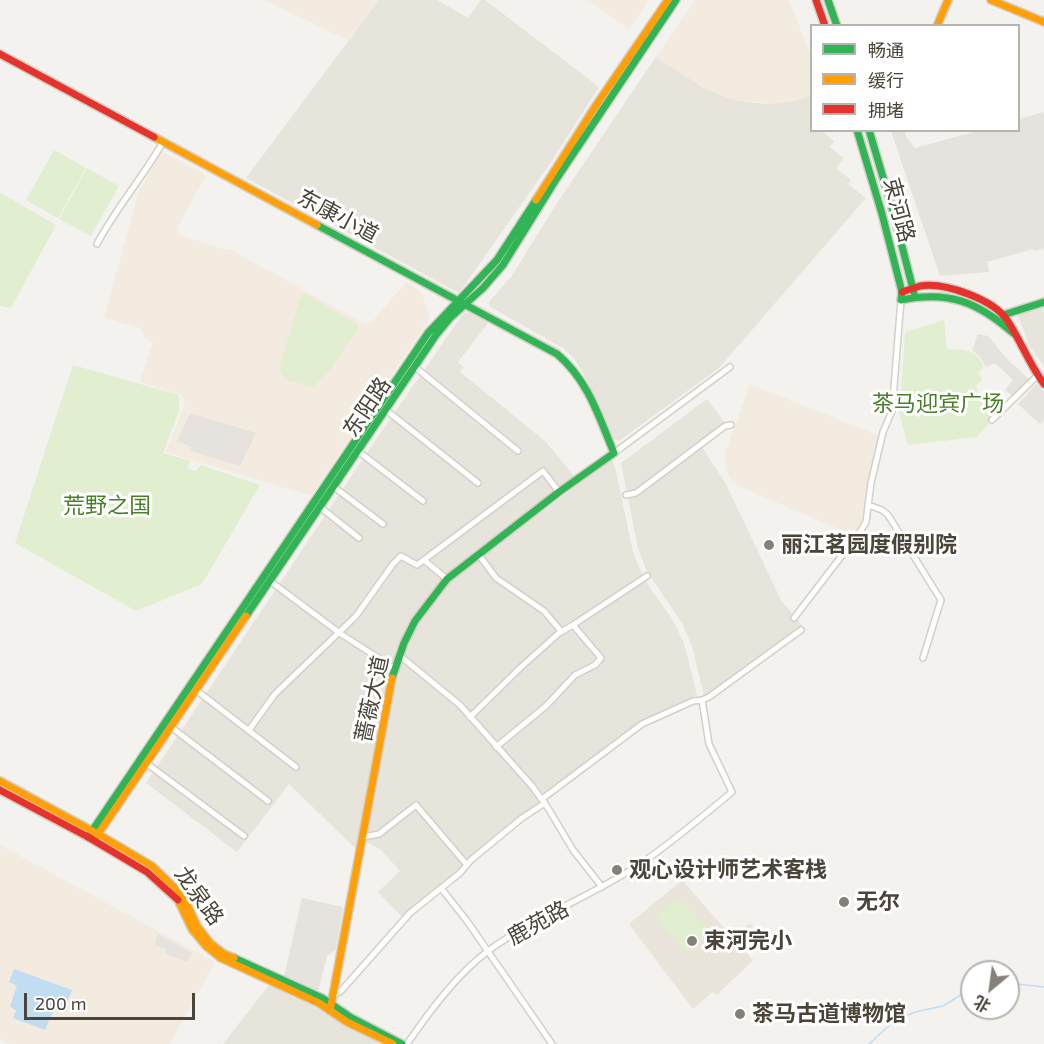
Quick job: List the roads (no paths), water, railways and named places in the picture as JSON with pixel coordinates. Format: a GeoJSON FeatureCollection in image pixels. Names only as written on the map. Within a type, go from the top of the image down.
{"type":"FeatureCollection","features":[{"type":"Feature","properties":{"kind":"main road","name":"东阳路"},"geometry":{"type":"LineString","coordinates":[[93,836],[171,727],[443,326],[497,260],[595,107],[668,0]]}},
{"type":"Feature","properties":{"kind":"main road","name":"东阳路"},"geometry":{"type":"LineString","coordinates":[[93,836],[428,333],[462,302],[483,288],[504,265],[556,178],[676,0]]}},
{"type":"Feature","properties":{"kind":"main road"},"geometry":{"type":"LineString","coordinates":[[816,0],[824,24]]}},
{"type":"Feature","properties":{"kind":"main road"},"geometry":{"type":"LineString","coordinates":[[828,0],[836,24]]}},
{"type":"Feature","properties":{"kind":"main road"},"geometry":{"type":"LineString","coordinates":[[938,24],[948,0]]}},
{"type":"Feature","properties":{"kind":"main road"},"geometry":{"type":"LineString","coordinates":[[992,0],[1044,22]]}},
{"type":"Feature","properties":{"kind":"main road","name":"东康小道"},"geometry":{"type":"LineString","coordinates":[[0,54],[552,352],[570,364],[582,380],[614,453]]}},
{"type":"Feature","properties":{"kind":"main road","name":"束河路"},"geometry":{"type":"LineString","coordinates":[[858,132],[882,214],[901,296]]}},
{"type":"Feature","properties":{"kind":"main road","name":"束河路"},"geometry":{"type":"LineString","coordinates":[[870,132],[914,292]]}},
{"type":"Feature","properties":{"kind":"main road"},"geometry":{"type":"LineString","coordinates":[[901,296],[928,286],[955,289],[982,300],[1003,315],[1037,376],[1044,384]]}},
{"type":"Feature","properties":{"kind":"main road"},"geometry":{"type":"LineString","coordinates":[[914,292],[939,295],[970,303],[1013,333]]}},
{"type":"Feature","properties":{"kind":"main road"},"geometry":{"type":"LineString","coordinates":[[1003,315],[1044,302]]}},
{"type":"Feature","properties":{"kind":"main road","name":"蔷薇大道"},"geometry":{"type":"LineString","coordinates":[[331,1008],[394,668],[420,613],[447,579],[559,492],[614,453]]}},
{"type":"Feature","properties":{"kind":"main road","name":"龙泉路"},"geometry":{"type":"LineString","coordinates":[[0,781],[93,836]]}},
{"type":"Feature","properties":{"kind":"main road","name":"龙泉路"},"geometry":{"type":"LineString","coordinates":[[0,790],[140,858],[165,877],[183,898],[197,926],[218,950],[322,998],[347,1022],[393,1044]]}},
{"type":"Feature","properties":{"kind":"main road","name":"龙泉路"},"geometry":{"type":"LineString","coordinates":[[331,1008],[404,1044]]}},
{"type":"Feature","properties":{"kind":"street"},"geometry":{"type":"LineString","coordinates":[[97,244],[163,142]]}},
{"type":"Feature","properties":{"kind":"street"},"geometry":{"type":"LineString","coordinates":[[794,618],[861,532],[866,522],[883,432],[892,411],[901,296]]}},
{"type":"Feature","properties":{"kind":"street"},"geometry":{"type":"LineString","coordinates":[[415,367],[518,451]]}},
{"type":"Feature","properties":{"kind":"street"},"geometry":{"type":"LineString","coordinates":[[614,453],[730,367]]}},
{"type":"Feature","properties":{"kind":"street"},"geometry":{"type":"LineString","coordinates":[[993,420],[1037,376]]}},
{"type":"Feature","properties":{"kind":"street"},"geometry":{"type":"LineString","coordinates":[[386,410],[478,483]]}},
{"type":"Feature","properties":{"kind":"street"},"geometry":{"type":"LineString","coordinates":[[626,495],[636,493],[725,426],[731,425]]}},
{"type":"Feature","properties":{"kind":"street"},"geometry":{"type":"LineString","coordinates":[[358,451],[423,501]]}},
{"type":"Feature","properties":{"kind":"street"},"geometry":{"type":"LineString","coordinates":[[249,730],[275,694],[341,634],[357,616],[401,556],[417,565],[543,471],[559,492]]}},
{"type":"Feature","properties":{"kind":"street"},"geometry":{"type":"LineString","coordinates":[[334,487],[383,524]]}},
{"type":"Feature","properties":{"kind":"street"},"geometry":{"type":"LineString","coordinates":[[868,505],[888,515],[941,600],[923,658]]}},
{"type":"Feature","properties":{"kind":"street"},"geometry":{"type":"LineString","coordinates":[[320,507],[359,538]]}},
{"type":"Feature","properties":{"kind":"street"},"geometry":{"type":"LineString","coordinates":[[479,555],[496,578],[544,611],[561,631]]}},
{"type":"Feature","properties":{"kind":"street"},"geometry":{"type":"LineString","coordinates":[[424,560],[447,579]]}},
{"type":"Feature","properties":{"kind":"street"},"geometry":{"type":"LineString","coordinates":[[470,717],[561,631],[647,576]]}},
{"type":"Feature","properties":{"kind":"street"},"geometry":{"type":"LineString","coordinates":[[270,581],[341,634],[394,668]]}},
{"type":"Feature","properties":{"kind":"street"},"geometry":{"type":"LineString","coordinates":[[496,747],[546,706],[575,675],[595,665],[602,658],[573,625]]}},
{"type":"Feature","properties":{"kind":"street"},"geometry":{"type":"LineString","coordinates":[[333,996],[341,991],[410,913],[543,801],[642,724],[693,701],[702,700],[732,681],[801,630]]}},
{"type":"Feature","properties":{"kind":"street"},"geometry":{"type":"LineString","coordinates":[[399,655],[460,705],[543,801],[573,850],[602,887]]}},
{"type":"Feature","properties":{"kind":"street"},"geometry":{"type":"LineString","coordinates":[[196,690],[296,767]]}},
{"type":"Feature","properties":{"kind":"street","name":"鹿苑路"},"geometry":{"type":"LineString","coordinates":[[404,1044],[462,972],[488,951],[515,933],[602,887],[646,860],[732,792],[709,744],[702,700]]}},
{"type":"Feature","properties":{"kind":"street"},"geometry":{"type":"LineString","coordinates":[[171,727],[268,801]]}},
{"type":"Feature","properties":{"kind":"street"},"geometry":{"type":"LineString","coordinates":[[146,763],[244,837]]}},
{"type":"Feature","properties":{"kind":"street"},"geometry":{"type":"LineString","coordinates":[[363,837],[379,834],[416,804],[467,865]]}},
{"type":"Feature","properties":{"kind":"street"},"geometry":{"type":"LineString","coordinates":[[441,888],[467,921],[552,1044]]}},
{"type":"Feature","properties":{"kind":"water"},"geometry":{"type":"Polygon","coordinates":[[[14,969],[72,990],[65,1008],[56,1005],[45,1030],[13,1018],[16,1011],[10,1006],[17,986],[9,982],[14,969]]]}},
{"type":"Feature","properties":{"kind":"waterway"},"geometry":{"type":"LineString","coordinates":[[1020,984],[1044,987]]}},
{"type":"Feature","properties":{"kind":"waterway"},"geometry":{"type":"LineString","coordinates":[[869,1044],[894,1021],[915,1012],[943,1006],[960,995]]}},
{"type":"Feature","properties":{"kind":"place","name":"丽江茗园度假别院"},"geometry":{"type":"Point","coordinates":[769,545]}},
{"type":"Feature","properties":{"kind":"place","name":"观心设计师艺术客栈"},"geometry":{"type":"Point","coordinates":[617,870]}},
{"type":"Feature","properties":{"kind":"place","name":"无尔"},"geometry":{"type":"Point","coordinates":[844,902]}},
{"type":"Feature","properties":{"kind":"place","name":"束河完小"},"geometry":{"type":"Point","coordinates":[692,941]}},
{"type":"Feature","properties":{"kind":"place","name":"茶马古道博物馆"},"geometry":{"type":"Point","coordinates":[740,1014]}},
{"type":"Feature","properties":{"kind":"park label","name":"茶马迎宾广场"},"geometry":{"type":"Point","coordinates":[938,404]}},
{"type":"Feature","properties":{"kind":"park label","name":"荒野之国"},"geometry":{"type":"Point","coordinates":[107,506]}}]}
